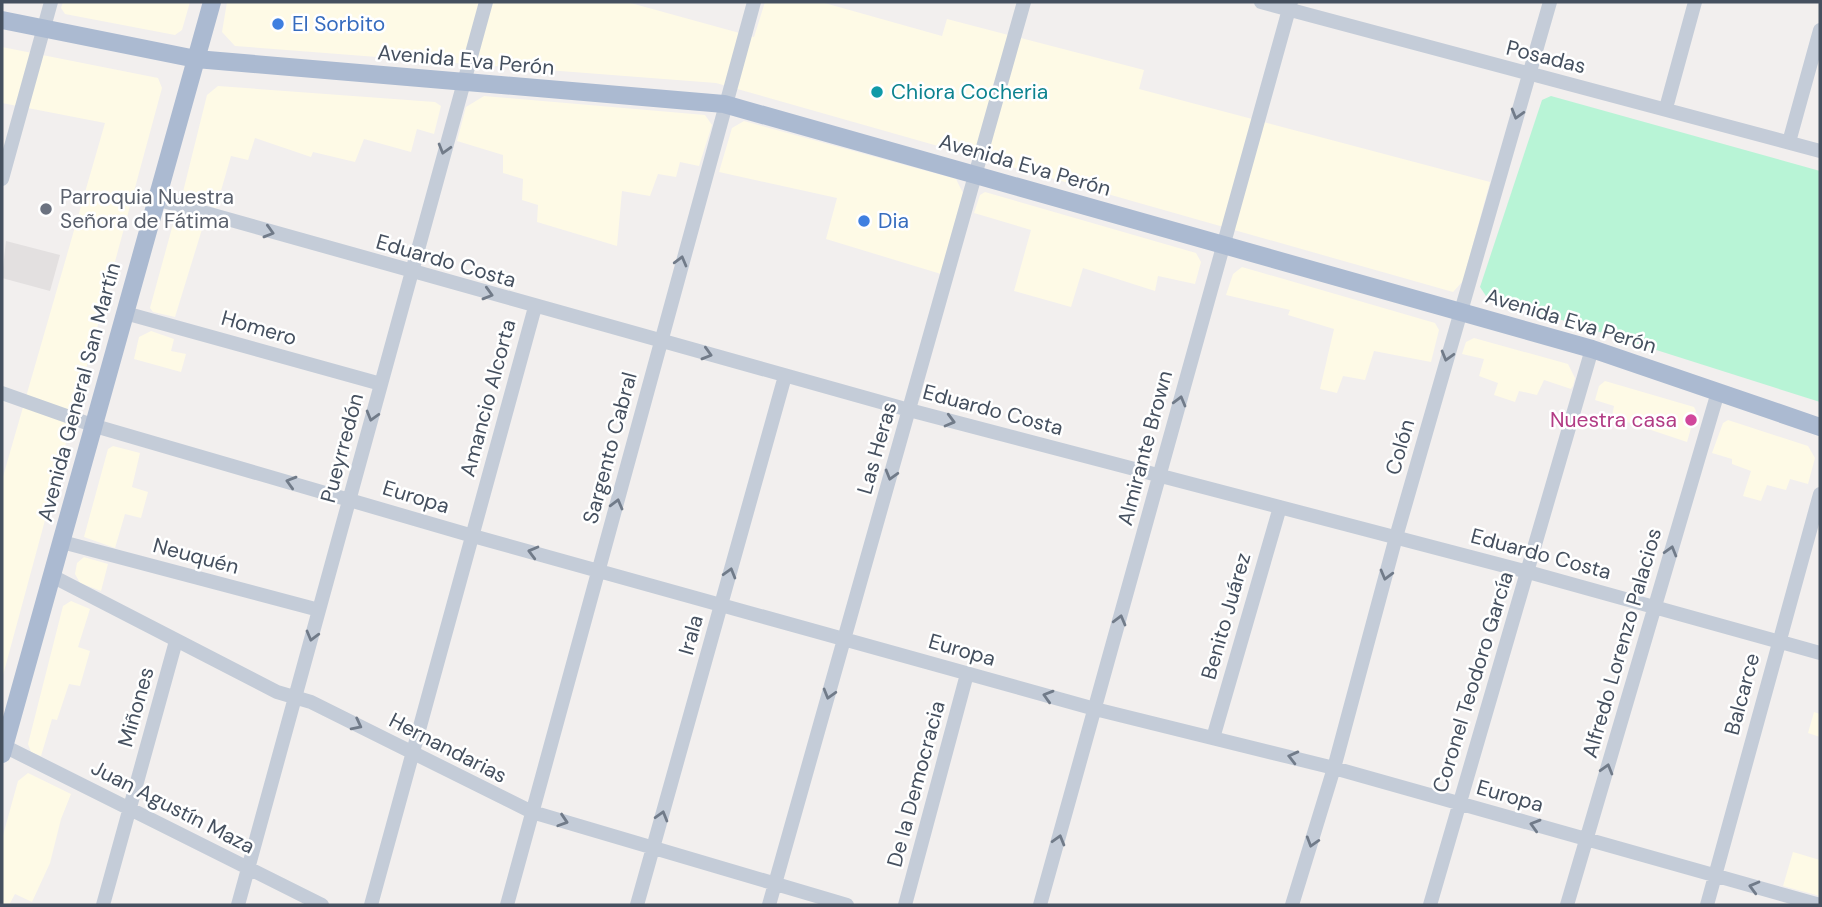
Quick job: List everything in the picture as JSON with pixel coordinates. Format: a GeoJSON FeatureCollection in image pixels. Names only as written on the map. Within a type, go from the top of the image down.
{"type":"FeatureCollection","features":[{"type":"Feature","properties":{"kind":"main road","name":"Avenida General San Martín"},"geometry":{"type":"LineString","coordinates":[[2,748],[95,426],[212,2]]}},
{"type":"Feature","properties":{"kind":"main road","name":"Avenida Eva Perón"},"geometry":{"type":"LineString","coordinates":[[2,20],[196,59],[463,84],[724,104],[1592,349],[1820,427]]}},
{"type":"Feature","properties":{"kind":"street"},"geometry":{"type":"LineString","coordinates":[[2,179],[51,2]]}},
{"type":"Feature","properties":{"kind":"street","name":"Pueyrredón"},"geometry":{"type":"LineString","coordinates":[[238,905],[486,2]]}},
{"type":"Feature","properties":{"kind":"street","name":"Sargento Cabral"},"geometry":{"type":"LineString","coordinates":[[507,905],[754,2]]}},
{"type":"Feature","properties":{"kind":"street","name":"Las Heras"},"geometry":{"type":"LineString","coordinates":[[769,905],[1024,2]]}},
{"type":"Feature","properties":{"kind":"street","name":"Posadas"},"geometry":{"type":"LineString","coordinates":[[1261,2],[1290,6],[1529,75],[1666,108],[1820,151]]}},
{"type":"Feature","properties":{"kind":"street","name":"Colón"},"geometry":{"type":"LineString","coordinates":[[1293,905],[1550,2]]}},
{"type":"Feature","properties":{"kind":"street"},"geometry":{"type":"LineString","coordinates":[[1666,108],[1695,2]]}},
{"type":"Feature","properties":{"kind":"street","name":"Almirante Brown"},"geometry":{"type":"LineString","coordinates":[[1040,905],[1290,6]]}},
{"type":"Feature","properties":{"kind":"street"},"geometry":{"type":"LineString","coordinates":[[1789,142],[1820,30]]}},
{"type":"Feature","properties":{"kind":"street","name":"Eduardo Costa"},"geometry":{"type":"LineString","coordinates":[[156,200],[909,410],[1528,572],[1820,653]]}},
{"type":"Feature","properties":{"kind":"street","name":"Amancio Alcorta"},"geometry":{"type":"LineString","coordinates":[[371,905],[535,307]]}},
{"type":"Feature","properties":{"kind":"street","name":"Homero"},"geometry":{"type":"LineString","coordinates":[[125,313],[381,384]]}},
{"type":"Feature","properties":{"kind":"street","name":"Coronel Teodoro García"},"geometry":{"type":"LineString","coordinates":[[1430,905],[1592,349]]}},
{"type":"Feature","properties":{"kind":"street","name":"Irala"},"geometry":{"type":"LineString","coordinates":[[637,905],[785,376]]}},
{"type":"Feature","properties":{"kind":"street","name":"Alfredo Lorenzo Palacios"},"geometry":{"type":"LineString","coordinates":[[1567,905],[1717,392]]}},
{"type":"Feature","properties":{"kind":"street","name":"Europa"},"geometry":{"type":"LineString","coordinates":[[2,393],[95,426],[473,536],[1095,709],[1334,768],[1820,905]]}},
{"type":"Feature","properties":{"kind":"street","name":"Balcarce"},"geometry":{"type":"LineString","coordinates":[[1707,905],[1820,494]]}},
{"type":"Feature","properties":{"kind":"street","name":"Benito Juárez"},"geometry":{"type":"LineString","coordinates":[[1213,737],[1280,507]]}},
{"type":"Feature","properties":{"kind":"street","name":"Neuquén"},"geometry":{"type":"LineString","coordinates":[[62,542],[319,610]]}},
{"type":"Feature","properties":{"kind":"street","name":"Hernandarias"},"geometry":{"type":"LineString","coordinates":[[52,576],[277,692],[295,696],[532,812],[652,850],[847,905]]}},
{"type":"Feature","properties":{"kind":"street","name":"Miñones"},"geometry":{"type":"LineString","coordinates":[[103,905],[176,641]]}},
{"type":"Feature","properties":{"kind":"street","name":"De la Democracia"},"geometry":{"type":"LineString","coordinates":[[905,905],[967,674]]}},
{"type":"Feature","properties":{"kind":"street","name":"Juan Agustín Maza"},"geometry":{"type":"LineString","coordinates":[[2,748],[322,905]]}},
{"type":"Feature","properties":{"kind":"shaded area"},"geometry":{"type":"Polygon","coordinates":[[[63,2],[190,2],[182,30],[175,35],[65,14],[61,8],[63,2]]]}},
{"type":"Feature","properties":{"kind":"shaded area"},"geometry":{"type":"Polygon","coordinates":[[[227,2],[627,2],[754,37],[765,2],[821,2],[942,36],[947,19],[1144,70],[1139,89],[1490,182],[1463,281],[1453,292],[716,83],[235,46],[222,32],[227,2]]]}},
{"type":"Feature","properties":{"kind":"shaded area"},"geometry":{"type":"Polygon","coordinates":[[[2,47],[158,78],[162,88],[2,679],[2,480],[105,123],[2,103],[2,47]]]}},
{"type":"Feature","properties":{"kind":"shaded area"},"geometry":{"type":"Polygon","coordinates":[[[218,86],[435,102],[441,106],[434,134],[417,129],[411,152],[364,139],[355,162],[313,152],[311,157],[255,138],[248,160],[231,156],[216,208],[182,196],[207,95],[218,86]]]}},
{"type":"Feature","properties":{"kind":"shaded area"},"geometry":{"type":"Polygon","coordinates":[[[484,96],[705,115],[712,125],[699,166],[680,162],[676,177],[658,174],[650,196],[622,191],[617,246],[537,222],[538,205],[522,200],[523,179],[503,173],[503,155],[457,141],[466,107],[484,96]]]}},
{"type":"Feature","properties":{"kind":"shaded area"},"geometry":{"type":"Polygon","coordinates":[[[744,121],[956,179],[963,193],[941,274],[826,239],[837,198],[719,172],[732,128],[744,121]]]}},
{"type":"Feature","properties":{"kind":"shaded area"},"geometry":{"type":"Polygon","coordinates":[[[985,192],[1196,253],[1201,262],[1195,284],[1158,276],[1155,291],[1083,268],[1071,307],[1014,291],[1031,230],[974,213],[980,195],[985,192]]]}},
{"type":"Feature","properties":{"kind":"shaded area"},"geometry":{"type":"Polygon","coordinates":[[[180,220],[203,226],[175,317],[153,312],[150,308],[173,224],[180,220]]]}},
{"type":"Feature","properties":{"kind":"shaded area"},"geometry":{"type":"Polygon","coordinates":[[[6,241],[60,255],[50,291],[2,278],[6,241]]]}},
{"type":"Feature","properties":{"kind":"shaded area"},"geometry":{"type":"Polygon","coordinates":[[[1242,267],[1435,323],[1439,330],[1431,362],[1374,351],[1365,380],[1343,376],[1337,393],[1320,389],[1334,329],[1288,315],[1290,310],[1226,295],[1233,274],[1242,267]]]}},
{"type":"Feature","properties":{"kind":"shaded area"},"geometry":{"type":"Polygon","coordinates":[[[151,331],[174,339],[171,351],[186,354],[181,372],[134,359],[139,337],[151,331]]]}},
{"type":"Feature","properties":{"kind":"shaded area"},"geometry":{"type":"Polygon","coordinates":[[[1474,338],[1568,364],[1575,378],[1573,386],[1571,389],[1544,380],[1537,395],[1519,391],[1515,402],[1494,395],[1498,383],[1479,376],[1484,359],[1462,354],[1466,342],[1474,338]]]}},
{"type":"Feature","properties":{"kind":"shaded area"},"geometry":{"type":"Polygon","coordinates":[[[1605,381],[1694,407],[1696,411],[1687,442],[1612,417],[1614,406],[1595,400],[1599,386],[1605,381]]]}},
{"type":"Feature","properties":{"kind":"shaded area"},"geometry":{"type":"Polygon","coordinates":[[[1728,420],[1808,446],[1815,458],[1808,484],[1790,479],[1786,490],[1767,485],[1761,501],[1743,496],[1751,471],[1732,464],[1732,459],[1712,453],[1723,423],[1728,420]]]}},
{"type":"Feature","properties":{"kind":"shaded area"},"geometry":{"type":"Polygon","coordinates":[[[113,446],[140,453],[132,487],[148,492],[141,518],[125,514],[115,548],[84,537],[108,449],[113,446]]]}},
{"type":"Feature","properties":{"kind":"shaded area"},"geometry":{"type":"Polygon","coordinates":[[[84,557],[108,564],[101,591],[80,583],[75,574],[77,563],[84,557]]]}},
{"type":"Feature","properties":{"kind":"shaded area"},"geometry":{"type":"Polygon","coordinates":[[[71,601],[90,609],[78,647],[90,651],[80,686],[69,684],[57,720],[52,719],[41,756],[31,752],[28,744],[63,606],[71,601]]]}},
{"type":"Feature","properties":{"kind":"shaded area"},"geometry":{"type":"Polygon","coordinates":[[[1814,712],[1820,714],[1820,737],[1808,733],[1814,712]]]}},
{"type":"Feature","properties":{"kind":"shaded area"},"geometry":{"type":"Polygon","coordinates":[[[28,773],[71,794],[61,819],[50,863],[32,902],[15,894],[9,905],[2,905],[2,839],[18,781],[28,773]]]}},
{"type":"Feature","properties":{"kind":"shaded area"},"geometry":{"type":"Polygon","coordinates":[[[1793,852],[1820,860],[1820,896],[1783,886],[1793,852]]]}},
{"type":"Feature","properties":{"kind":"green space"},"geometry":{"type":"Polygon","coordinates":[[[1551,96],[1820,171],[1820,402],[1486,296],[1480,287],[1542,100],[1551,96]]]}},
{"type":"Feature","properties":{"kind":"place","name":"El Sorbito"},"geometry":{"type":"Point","coordinates":[278,24]}},
{"type":"Feature","properties":{"kind":"place","name":"Chiora Cocheria"},"geometry":{"type":"Point","coordinates":[877,92]}},
{"type":"Feature","properties":{"kind":"place","name":"Parroquia Nuestra Señora de Fátima"},"geometry":{"type":"Point","coordinates":[46,209]}},
{"type":"Feature","properties":{"kind":"place","name":"Dia"},"geometry":{"type":"Point","coordinates":[864,221]}},
{"type":"Feature","properties":{"kind":"place","name":"Nuestra casa"},"geometry":{"type":"Point","coordinates":[1691,420]}}]}
